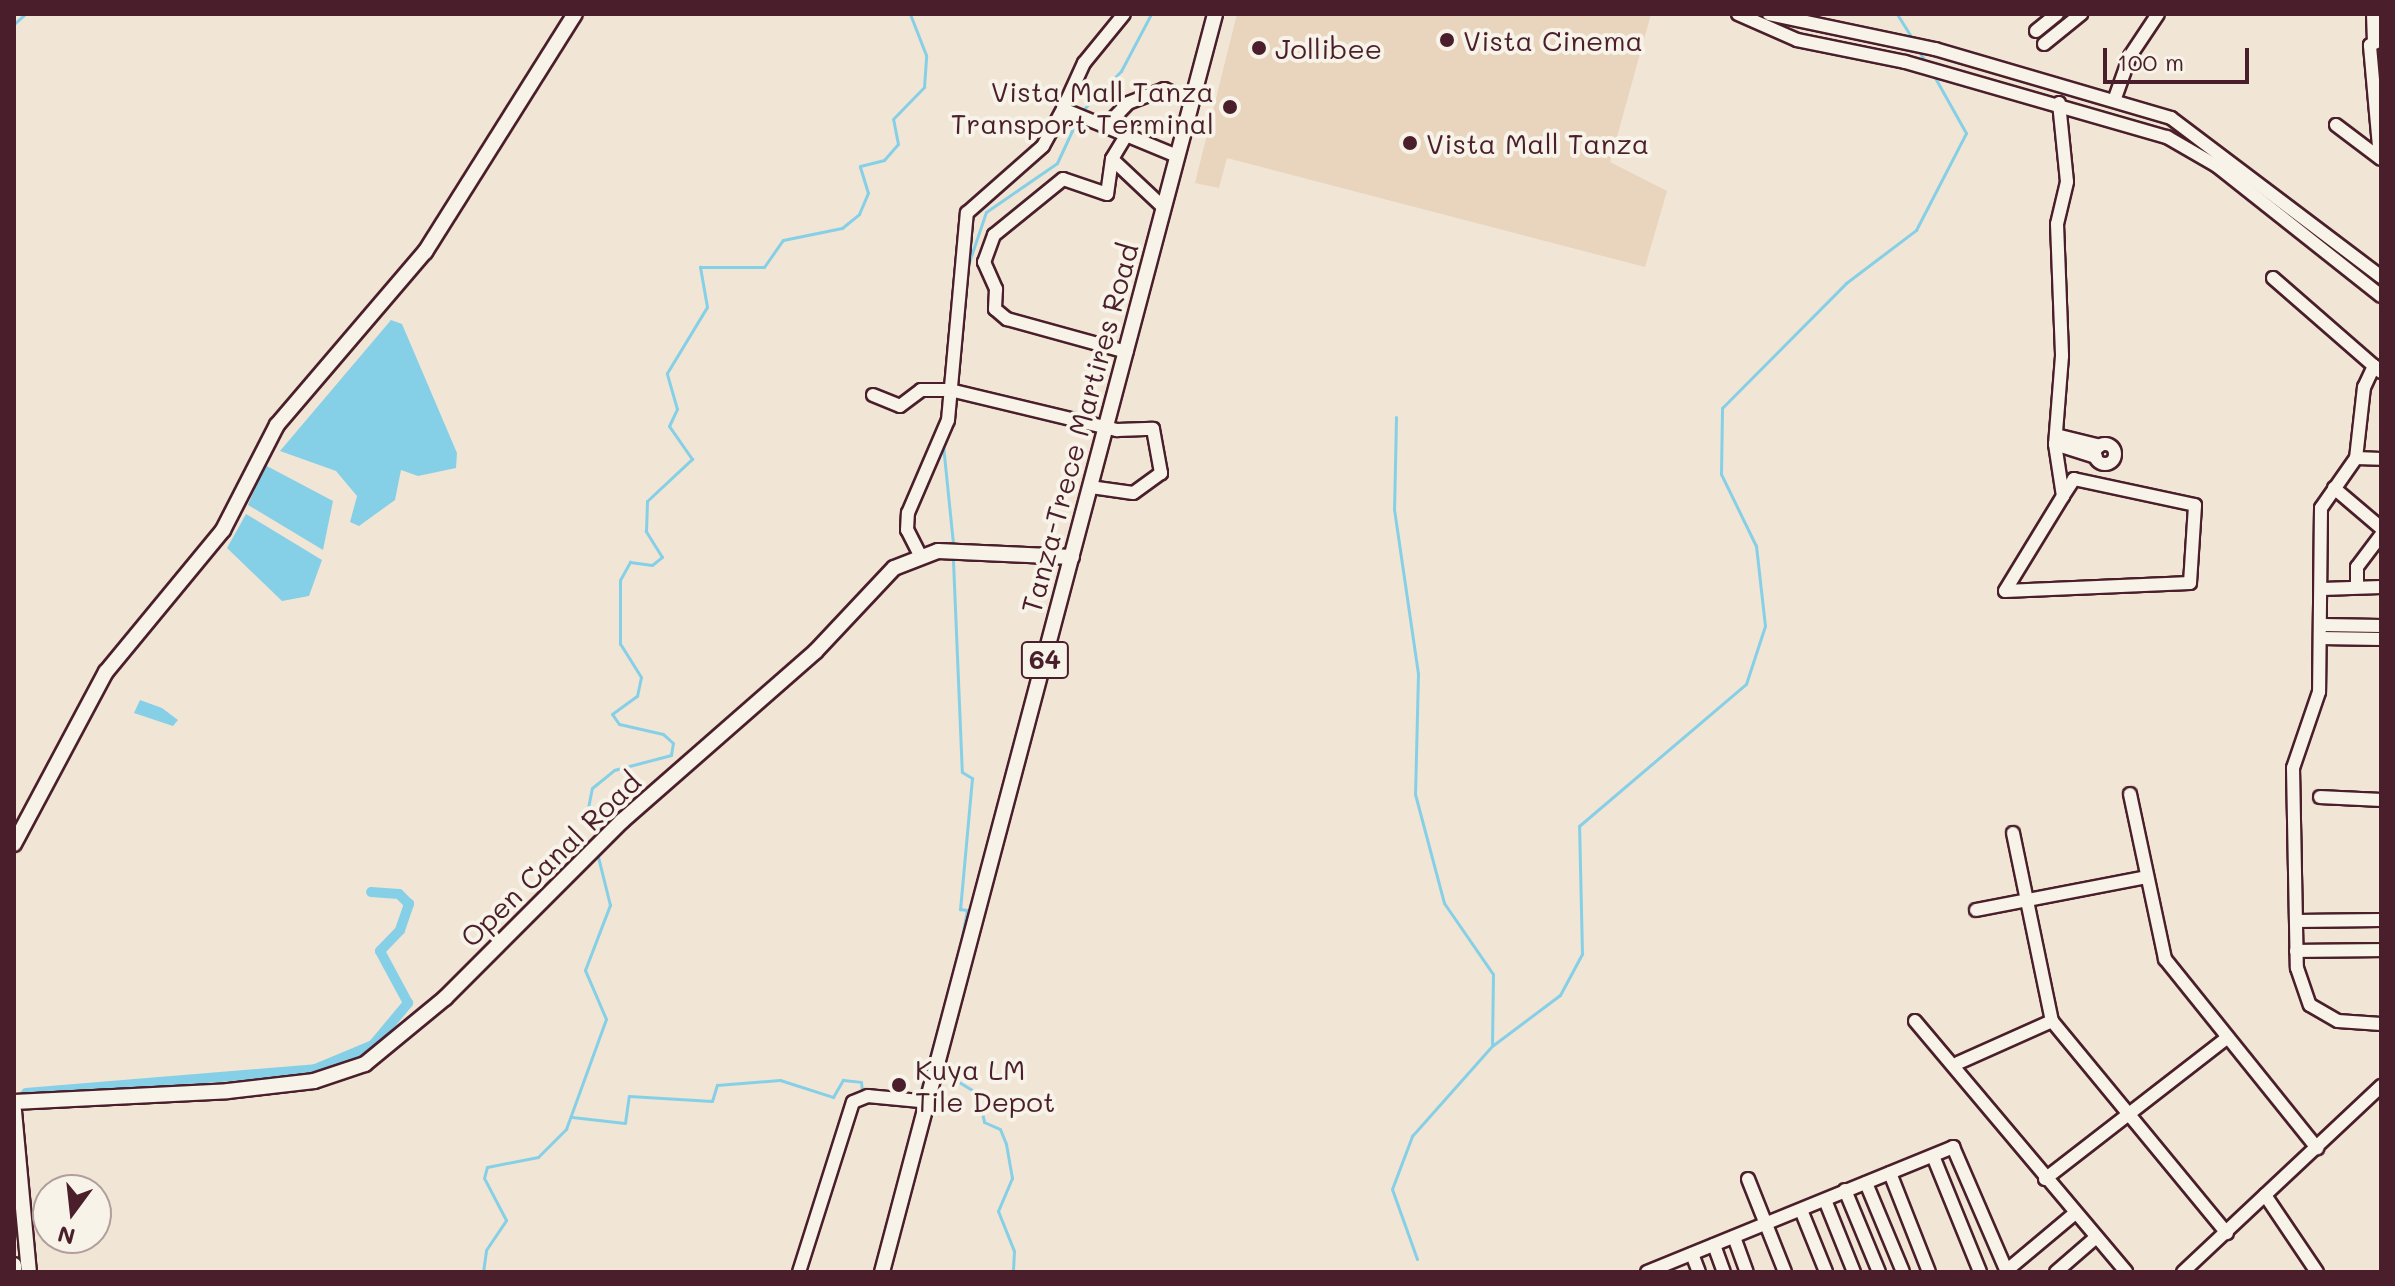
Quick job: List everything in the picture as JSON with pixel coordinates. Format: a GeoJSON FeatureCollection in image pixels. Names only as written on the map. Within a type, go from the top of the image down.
{"type":"FeatureCollection","features":[{"type":"Feature","properties":{"kind":"main road"},"geometry":{"type":"LineString","coordinates":[[14,844],[106,672],[223,530],[277,425],[425,252],[575,14]]}},
{"type":"Feature","properties":{"kind":"main road","name":"Tanza-Trece Martires Road"},"geometry":{"type":"LineString","coordinates":[[882,1272],[932,1095],[1215,14]]}},
{"type":"Feature","properties":{"kind":"main road"},"geometry":{"type":"LineString","coordinates":[[920,555],[1072,557]]}},
{"type":"Feature","properties":{"kind":"main road","name":"Open Canal Road"},"geometry":{"type":"LineString","coordinates":[[14,1102],[228,1091],[314,1081],[365,1064],[407,1034],[622,821],[815,652],[894,568],[920,555]]}},
{"type":"Feature","properties":{"kind":"main road"},"geometry":{"type":"LineString","coordinates":[[14,1111],[29,1272]]}},
{"type":"Feature","properties":{"kind":"main road"},"geometry":{"type":"LineString","coordinates":[[14,1265],[14,1272]]}},
{"type":"Feature","properties":{"kind":"street"},"geometry":{"type":"LineString","coordinates":[[920,555],[907,530],[908,513],[948,420],[967,213],[1043,146],[1075,112],[1084,63],[1124,14]]}},
{"type":"Feature","properties":{"kind":"street"},"geometry":{"type":"LineString","coordinates":[[1738,14],[1797,40],[1948,73],[2167,137],[2283,217],[2381,296]]}},
{"type":"Feature","properties":{"kind":"street"},"geometry":{"type":"LineString","coordinates":[[1769,14],[1834,33],[1893,39],[1935,49],[2115,98],[2198,132],[2381,277]]}},
{"type":"Feature","properties":{"kind":"street"},"geometry":{"type":"LineString","coordinates":[[2036,31],[2057,14]]}},
{"type":"Feature","properties":{"kind":"street"},"geometry":{"type":"LineString","coordinates":[[2044,44],[2081,14]]}},
{"type":"Feature","properties":{"kind":"street"},"geometry":{"type":"LineString","coordinates":[[2115,98],[2130,56],[2158,14]]}},
{"type":"Feature","properties":{"kind":"street"},"geometry":{"type":"LineString","coordinates":[[2373,14],[2377,41],[2380,159]]}},
{"type":"Feature","properties":{"kind":"street"},"geometry":{"type":"LineString","coordinates":[[1107,125],[1128,103],[1164,89],[1192,101]]}},
{"type":"Feature","properties":{"kind":"street"},"geometry":{"type":"LineString","coordinates":[[2059,103],[2067,182],[2057,224],[2058,440],[2063,496]]}},
{"type":"Feature","properties":{"kind":"street"},"geometry":{"type":"LineString","coordinates":[[1075,112],[1107,125],[1124,139],[1177,156]]}},
{"type":"Feature","properties":{"kind":"street"},"geometry":{"type":"LineString","coordinates":[[2336,125],[2380,159]]}},
{"type":"Feature","properties":{"kind":"street"},"geometry":{"type":"LineString","coordinates":[[1124,139],[1112,159],[1107,194],[1063,179],[994,235],[984,262],[996,289],[995,309],[1007,319],[1127,352]]}},
{"type":"Feature","properties":{"kind":"street"},"geometry":{"type":"LineString","coordinates":[[1112,159],[1164,208]]}},
{"type":"Feature","properties":{"kind":"street"},"geometry":{"type":"LineString","coordinates":[[2273,278],[2377,369],[2356,458],[2334,488],[2321,513],[2322,631],[2317,700],[2293,761],[2296,951],[2310,1005],[2338,1021],[2381,1024]]}},
{"type":"Feature","properties":{"kind":"street"},"geometry":{"type":"LineString","coordinates":[[873,395],[900,406],[921,390],[950,390],[1107,428],[1153,429],[1161,473],[1133,493],[1091,487]]}},
{"type":"Feature","properties":{"kind":"street"},"geometry":{"type":"LineString","coordinates":[[2058,440],[2100,456],[2098,484]]}},
{"type":"Feature","properties":{"kind":"street"},"geometry":{"type":"LineString","coordinates":[[2356,458],[2381,459]]}},
{"type":"Feature","properties":{"kind":"street"},"geometry":{"type":"LineString","coordinates":[[2074,479],[2195,505],[2190,583],[2005,591],[2063,496],[2074,479]]}},
{"type":"Feature","properties":{"kind":"street"},"geometry":{"type":"LineString","coordinates":[[2334,488],[2381,528]]}},
{"type":"Feature","properties":{"kind":"street"},"geometry":{"type":"LineString","coordinates":[[2357,586],[2357,567],[2381,535]]}},
{"type":"Feature","properties":{"kind":"street"},"geometry":{"type":"LineString","coordinates":[[2322,589],[2381,587]]}},
{"type":"Feature","properties":{"kind":"street"},"geometry":{"type":"LineString","coordinates":[[2322,631],[2381,626]]}},
{"type":"Feature","properties":{"kind":"street"},"geometry":{"type":"LineString","coordinates":[[2322,631],[2381,639]]}},
{"type":"Feature","properties":{"kind":"street"},"geometry":{"type":"LineString","coordinates":[[2130,794],[2165,959],[2224,1040],[2317,1148]]}},
{"type":"Feature","properties":{"kind":"street"},"geometry":{"type":"LineString","coordinates":[[2320,797],[2381,800]]}},
{"type":"Feature","properties":{"kind":"street"},"geometry":{"type":"LineString","coordinates":[[2013,833],[2052,1021],[2126,1116],[2227,1233]]}},
{"type":"Feature","properties":{"kind":"street"},"geometry":{"type":"LineString","coordinates":[[1976,910],[2147,877]]}},
{"type":"Feature","properties":{"kind":"street"},"geometry":{"type":"LineString","coordinates":[[2296,921],[2381,920]]}},
{"type":"Feature","properties":{"kind":"street"},"geometry":{"type":"LineString","coordinates":[[2296,951],[2381,950]]}},
{"type":"Feature","properties":{"kind":"street"},"geometry":{"type":"LineString","coordinates":[[1915,1021],[1958,1063],[2073,1215],[2126,1272]]}},
{"type":"Feature","properties":{"kind":"street"},"geometry":{"type":"LineString","coordinates":[[1958,1063],[2052,1021]]}},
{"type":"Feature","properties":{"kind":"street"},"geometry":{"type":"LineString","coordinates":[[2045,1179],[2224,1040]]}},
{"type":"Feature","properties":{"kind":"street"},"geometry":{"type":"LineString","coordinates":[[2183,1272],[2381,1086]]}},
{"type":"Feature","properties":{"kind":"street"},"geometry":{"type":"LineString","coordinates":[[799,1272],[853,1102],[868,1096],[932,1095]]}},
{"type":"Feature","properties":{"kind":"street"},"geometry":{"type":"LineString","coordinates":[[1647,1272],[1845,1190],[1933,1156],[1960,1150],[2007,1271],[2073,1215]]}},
{"type":"Feature","properties":{"kind":"street"},"geometry":{"type":"LineString","coordinates":[[1933,1156],[1980,1272]]}},
{"type":"Feature","properties":{"kind":"street"},"geometry":{"type":"LineString","coordinates":[[1890,1173],[1929,1272]]}},
{"type":"Feature","properties":{"kind":"street"},"geometry":{"type":"LineString","coordinates":[[1748,1179],[1785,1272]]}},
{"type":"Feature","properties":{"kind":"street"},"geometry":{"type":"LineString","coordinates":[[1866,1183],[1903,1272]]}},
{"type":"Feature","properties":{"kind":"street"},"geometry":{"type":"LineString","coordinates":[[1845,1190],[1879,1272]]}},
{"type":"Feature","properties":{"kind":"street"},"geometry":{"type":"LineString","coordinates":[[2265,1195],[2317,1272]]}},
{"type":"Feature","properties":{"kind":"street"},"geometry":{"type":"LineString","coordinates":[[1825,1200],[1854,1272]]}},
{"type":"Feature","properties":{"kind":"street"},"geometry":{"type":"LineString","coordinates":[[1801,1210],[1826,1272]]}},
{"type":"Feature","properties":{"kind":"street"},"geometry":{"type":"LineString","coordinates":[[1734,1237],[1747,1272]]}},
{"type":"Feature","properties":{"kind":"street"},"geometry":{"type":"LineString","coordinates":[[2056,1272],[2094,1239]]}},
{"type":"Feature","properties":{"kind":"street"},"geometry":{"type":"LineString","coordinates":[[1714,1245],[1724,1272]]}},
{"type":"Feature","properties":{"kind":"street"},"geometry":{"type":"LineString","coordinates":[[1692,1254],[1699,1272]]}},
{"type":"Feature","properties":{"kind":"shaded area","name":"Vista Mall Tanza"},"geometry":{"type":"Polygon","coordinates":[[[1237,14],[1651,14],[1610,162],[1667,191],[1645,267],[1227,158],[1219,188],[1195,183],[1237,14]]]}},
{"type":"Feature","properties":{"kind":"water"},"geometry":{"type":"Polygon","coordinates":[[[391,320],[402,324],[457,453],[456,468],[418,476],[401,470],[395,500],[359,526],[350,522],[357,496],[336,471],[280,451],[391,320]]]}},
{"type":"Feature","properties":{"kind":"water"},"geometry":{"type":"Polygon","coordinates":[[[265,465],[333,501],[323,550],[248,505],[265,465]]]}},
{"type":"Feature","properties":{"kind":"water"},"geometry":{"type":"Polygon","coordinates":[[[246,514],[322,560],[309,596],[282,601],[227,548],[246,514]]]}},
{"type":"Feature","properties":{"kind":"water"},"geometry":{"type":"Polygon","coordinates":[[[140,700],[162,708],[178,720],[173,726],[134,713],[140,700]]]}},
{"type":"Feature","properties":{"kind":"waterway"},"geometry":{"type":"LineString","coordinates":[[14,24],[25,14]]}},
{"type":"Feature","properties":{"kind":"waterway"},"geometry":{"type":"LineString","coordinates":[[601,831],[587,813],[592,788],[614,770],[671,755],[673,743],[663,734],[619,724],[612,714],[637,696],[641,677],[620,644],[620,580],[630,562],[652,565],[662,557],[646,531],[647,501],[692,459],[669,426],[677,409],[667,373],[707,307],[700,267],[764,267],[783,240],[842,228],[859,214],[868,193],[860,166],[884,160],[898,144],[893,119],[924,87],[926,55],[910,14]]}},
{"type":"Feature","properties":{"kind":"waterway"},"geometry":{"type":"LineString","coordinates":[[1080,113],[1121,71],[1151,14]]}},
{"type":"Feature","properties":{"kind":"waterway"},"geometry":{"type":"LineString","coordinates":[[1897,14],[1912,38]]}},
{"type":"Feature","properties":{"kind":"waterway"},"geometry":{"type":"LineString","coordinates":[[1917,48],[1926,63]]}},
{"type":"Feature","properties":{"kind":"waterway"},"geometry":{"type":"LineString","coordinates":[[1417,1259],[1392,1189],[1412,1136],[1492,1046],[1560,995],[1582,954],[1579,826],[1746,684],[1765,626],[1756,546],[1721,474],[1722,408],[1846,283],[1916,230],[1966,133],[1934,76]]}},
{"type":"Feature","properties":{"kind":"waterway"},"geometry":{"type":"LineString","coordinates":[[967,268],[986,212],[1057,163],[1077,120]]}},
{"type":"Feature","properties":{"kind":"waterway"},"geometry":{"type":"LineString","coordinates":[[958,375],[965,299]]}},
{"type":"Feature","properties":{"kind":"waterway"},"geometry":{"type":"LineString","coordinates":[[1396,417],[1394,509],[1418,673],[1415,794],[1444,903],[1493,974],[1492,1044]]}},
{"type":"Feature","properties":{"kind":"waterway"},"geometry":{"type":"LineString","coordinates":[[943,445],[953,543]]}},
{"type":"Feature","properties":{"kind":"waterway"},"geometry":{"type":"LineString","coordinates":[[953,561],[962,772],[972,778],[960,909],[967,910],[957,963]]}},
{"type":"Feature","properties":{"kind":"waterway"},"geometry":{"type":"LineString","coordinates":[[483,1272],[486,1250],[506,1220],[484,1178],[487,1167],[538,1157],[566,1129],[606,1019],[585,970],[610,905],[598,857]]}},
{"type":"Feature","properties":{"kind":"waterway"},"geometry":{"type":"LineString","coordinates":[[26,1093],[315,1069],[373,1045],[408,1003],[380,951],[400,930],[409,904],[399,894],[371,892]]}},
{"type":"Feature","properties":{"kind":"waterway"},"geometry":{"type":"LineString","coordinates":[[926,1070],[949,994]]}},
{"type":"Feature","properties":{"kind":"waterway"},"geometry":{"type":"LineString","coordinates":[[939,1070],[977,1093],[984,1122],[1000,1129],[1006,1144],[1012,1178],[998,1211],[1014,1251],[1013,1272]]}},
{"type":"Feature","properties":{"kind":"waterway"},"geometry":{"type":"LineString","coordinates":[[920,1095],[924,1076]]}},
{"type":"Feature","properties":{"kind":"waterway"},"geometry":{"type":"LineString","coordinates":[[572,1117],[625,1123],[629,1096],[712,1101],[717,1085],[780,1080],[833,1097],[843,1080],[861,1082],[862,1092]]}},
{"type":"Feature","properties":{"kind":"place","name":"Vista Cinema"},"geometry":{"type":"Point","coordinates":[1447,40]}},
{"type":"Feature","properties":{"kind":"place","name":"Jollibee"},"geometry":{"type":"Point","coordinates":[1259,48]}},
{"type":"Feature","properties":{"kind":"place","name":"Vista Mall Tanza Transport Terminal"},"geometry":{"type":"Point","coordinates":[1230,107]}},
{"type":"Feature","properties":{"kind":"place","name":"Vista Mall Tanza"},"geometry":{"type":"Point","coordinates":[1410,143]}},
{"type":"Feature","properties":{"kind":"place","name":"Kuya LM Tile Depot"},"geometry":{"type":"Point","coordinates":[899,1085]}}]}
